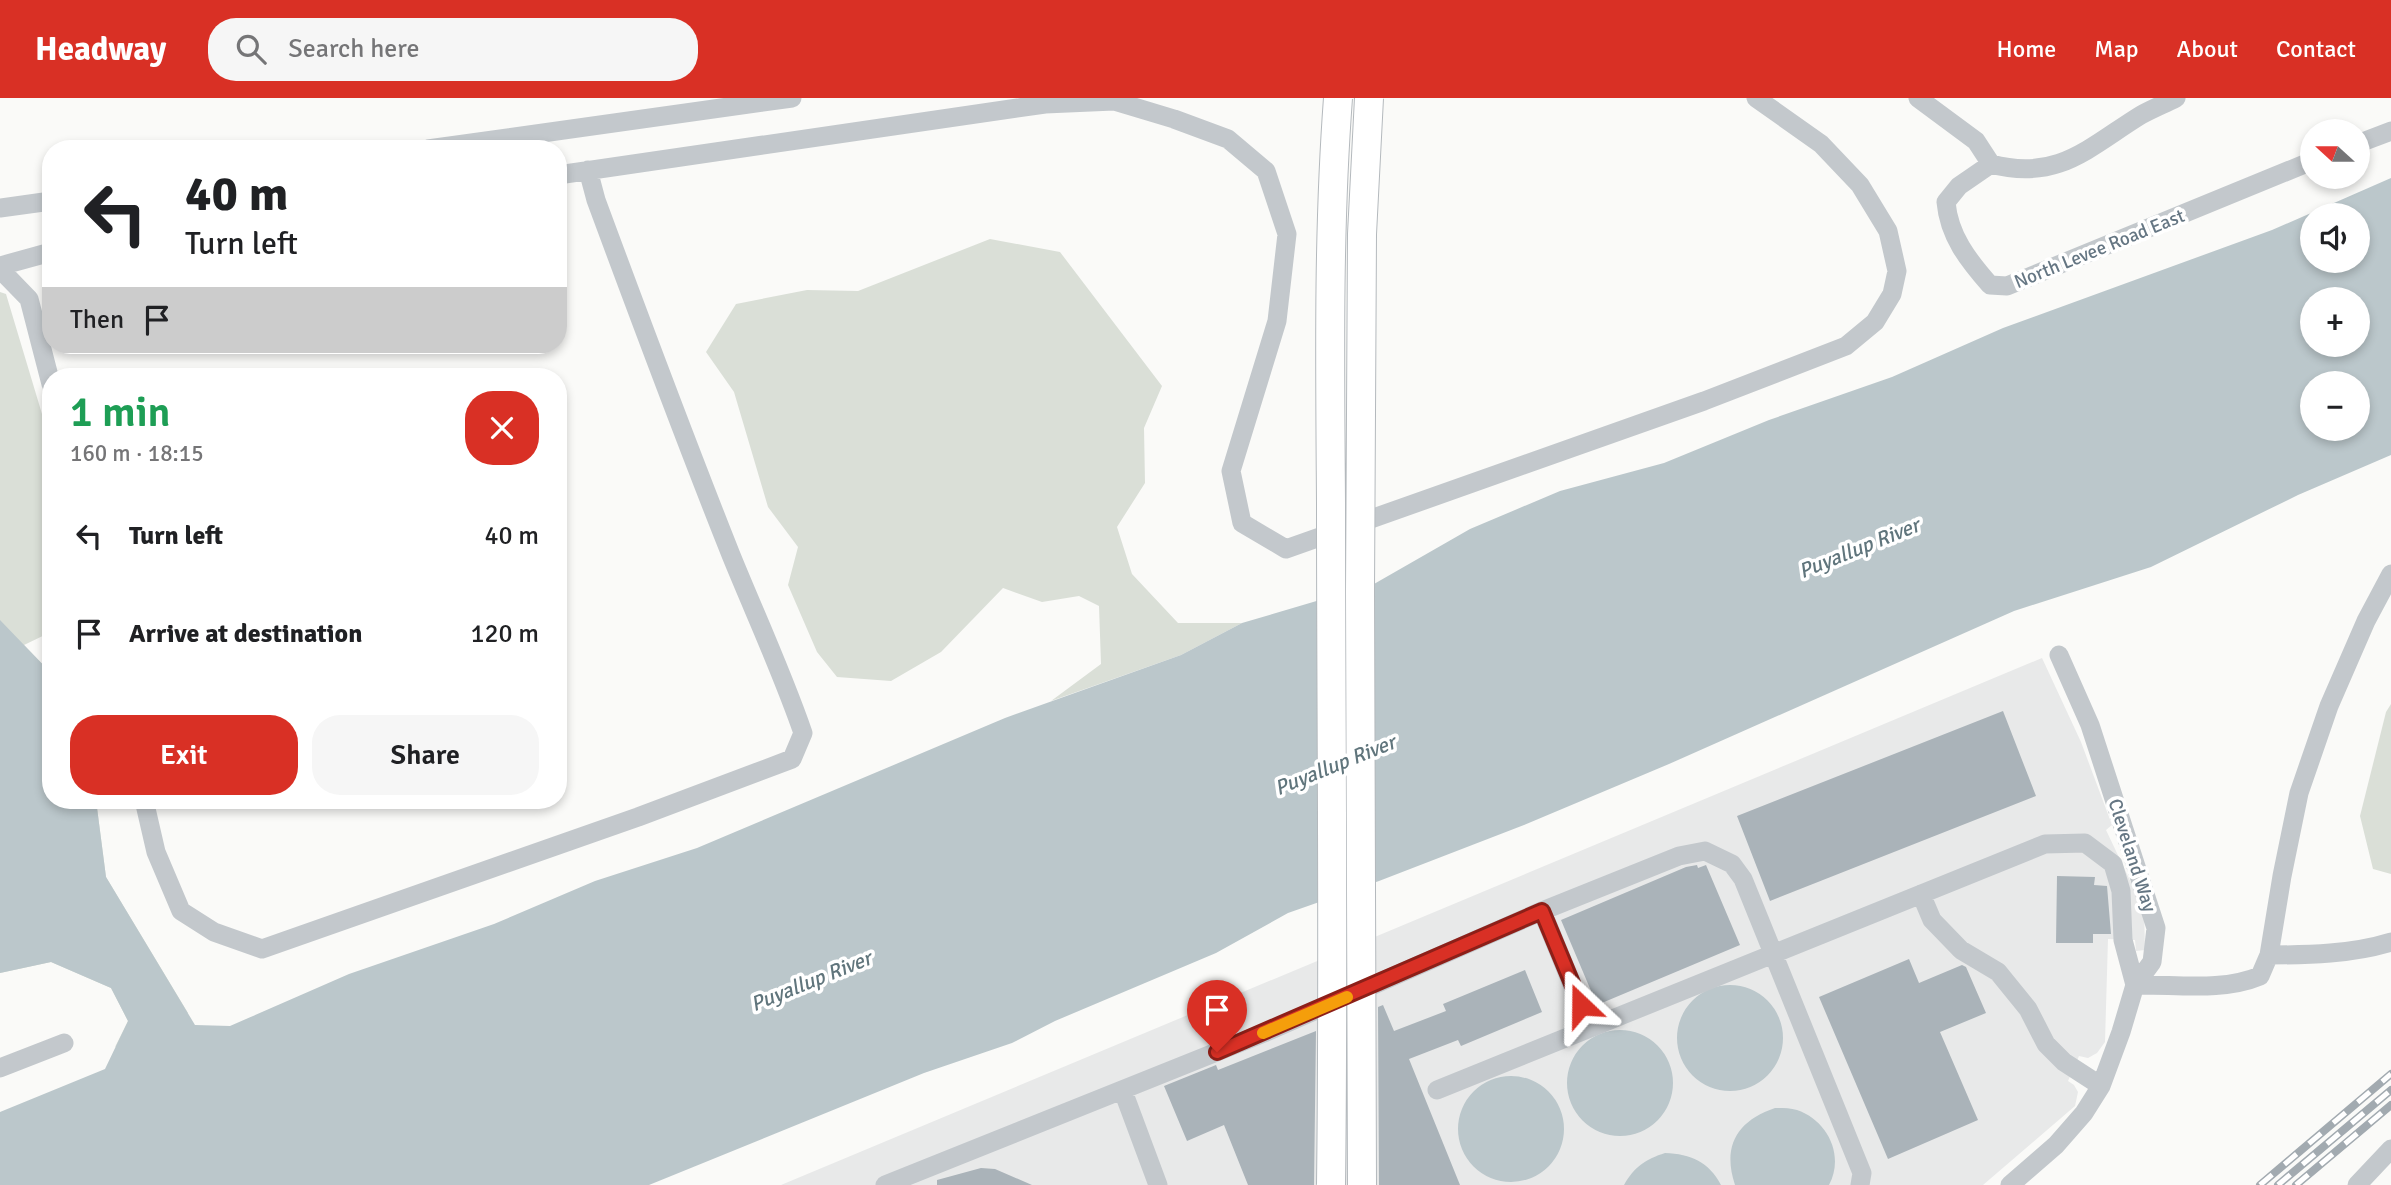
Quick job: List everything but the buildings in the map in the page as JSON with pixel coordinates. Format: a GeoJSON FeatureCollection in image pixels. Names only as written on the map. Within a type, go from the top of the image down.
{"type":"FeatureCollection","features":[{"type":"Feature","properties":{"kind":"highway"},"geometry":{"type":"LineString","coordinates":[[1331,1185],[1333,919],[1330,312],[1338,98]]}},
{"type":"Feature","properties":{"kind":"highway"},"geometry":{"type":"LineString","coordinates":[[1362,1185],[1362,234],[1369,98]]}},
{"type":"Feature","properties":{"kind":"street"},"geometry":{"type":"LineString","coordinates":[[492,140],[792,98]]}},
{"type":"Feature","properties":{"kind":"street"},"geometry":{"type":"LineString","coordinates":[[567,174],[1059,103],[1114,101],[1227,139],[1266,171],[1287,233],[1277,321],[1231,471],[1242,523],[1286,550],[1704,401],[1846,346],[1875,322],[1892,294],[1897,271],[1888,231],[1860,185],[1821,144],[1756,98]]}},
{"type":"Feature","properties":{"kind":"street"},"geometry":{"type":"LineString","coordinates":[[1918,98],[1976,141],[1992,164],[2014,170],[2043,168],[2084,154],[2142,115],[2176,98]]}},
{"type":"Feature","properties":{"kind":"street"},"geometry":{"type":"LineString","coordinates":[[2370,139],[2391,131]]}},
{"type":"Feature","properties":{"kind":"street","name":"North Levee Road East"},"geometry":{"type":"LineString","coordinates":[[1992,164],[1959,186],[1946,202],[1948,222],[1968,260],[1990,285],[2007,286],[2300,166]]}},
{"type":"Feature","properties":{"kind":"street"},"geometry":{"type":"LineString","coordinates":[[146,809],[156,852],[181,911],[214,932],[262,949],[638,817],[792,759],[803,733],[786,684],[659,369],[596,200],[588,170]]}},
{"type":"Feature","properties":{"kind":"street"},"geometry":{"type":"LineString","coordinates":[[0,208],[42,202]]}},
{"type":"Feature","properties":{"kind":"street"},"geometry":{"type":"LineString","coordinates":[[42,255],[0,267],[29,299],[42,349]]}},
{"type":"Feature","properties":{"kind":"street"},"geometry":{"type":"LineString","coordinates":[[1437,1090],[2045,844],[2085,843],[2113,864],[2122,891],[2123,940],[2135,985],[2230,984],[2260,976],[2269,955],[2299,793],[2329,706],[2366,621],[2391,574]]}},
{"type":"Feature","properties":{"kind":"street","name":"Cleveland Way"},"geometry":{"type":"LineString","coordinates":[[2010,1185],[2056,1145],[2084,1113],[2101,1086],[2135,985],[2152,962],[2156,928],[2090,725],[2059,655]]}},
{"type":"Feature","properties":{"kind":"street"},"geometry":{"type":"LineString","coordinates":[[885,1185],[1264,1033],[1542,911],[1679,856],[1705,851],[1732,864],[1743,880],[1862,1174],[1860,1185]]}},
{"type":"Feature","properties":{"kind":"street"},"geometry":{"type":"LineString","coordinates":[[1931,891],[1932,920],[1961,950],[1998,972],[2028,1009],[2046,1044],[2064,1062],[2101,1086]]}},
{"type":"Feature","properties":{"kind":"street"},"geometry":{"type":"LineString","coordinates":[[1542,911],[1590,1028]]}},
{"type":"Feature","properties":{"kind":"street"},"geometry":{"type":"LineString","coordinates":[[2269,955],[2371,948],[2391,942]]}},
{"type":"Feature","properties":{"kind":"street"},"geometry":{"type":"LineString","coordinates":[[0,1068],[64,1043]]}},
{"type":"Feature","properties":{"kind":"street"},"geometry":{"type":"LineString","coordinates":[[1123,1091],[1158,1185]]}},
{"type":"Feature","properties":{"kind":"street"},"geometry":{"type":"LineString","coordinates":[[2357,1185],[2388,1145]]}},
{"type":"Feature","properties":{"kind":"shaded area"},"geometry":{"type":"Polygon","coordinates":[[[990,239],[1060,252],[1162,386],[1144,428],[1145,483],[1117,527],[1132,574],[1178,623],[1242,623],[1181,655],[1051,701],[1101,664],[1099,606],[1079,596],[1042,602],[1003,588],[941,652],[891,681],[837,677],[817,652],[788,585],[798,547],[768,507],[734,392],[706,352],[736,304],[807,290],[858,291],[990,239]]]}},
{"type":"Feature","properties":{"kind":"shaded area"},"geometry":{"type":"Polygon","coordinates":[[[0,292],[6,294],[42,414],[42,636],[24,645],[42,664],[42,809],[97,809],[106,877],[188,1013],[115,1047],[128,1021],[111,988],[51,962],[0,973],[0,292]]]}},
{"type":"Feature","properties":{"kind":"shaded area"},"geometry":{"type":"Polygon","coordinates":[[[2042,658],[2081,742],[2112,825],[2106,830],[2144,910],[2145,950],[2136,951],[2135,940],[2108,939],[2105,1042],[2097,1053],[2088,1058],[2079,1056],[2068,1081],[2078,1092],[2075,1106],[1983,1185],[781,1185],[2042,658]]]}},
{"type":"Feature","properties":{"kind":"shaded area"},"geometry":{"type":"Polygon","coordinates":[[[2391,704],[2391,874],[2373,869],[2360,816],[2386,712],[2391,704]]]}},
{"type":"Feature","properties":{"kind":"water","name":"Puyallup River"},"geometry":{"type":"Polygon","coordinates":[[[2391,178],[2391,455],[2298,495],[2151,567],[2014,611],[1669,764],[1524,825],[1288,913],[1216,953],[1055,1021],[1012,1043],[924,1073],[649,1185],[0,1185],[0,1112],[105,1069],[128,1021],[111,988],[51,962],[0,973],[0,620],[42,664],[42,809],[97,809],[106,877],[195,1025],[230,1026],[349,974],[494,924],[595,881],[697,848],[1005,718],[1181,655],[1242,623],[1374,584],[1470,529],[1560,491],[1664,463],[1769,420],[1892,377],[2003,328],[2300,218],[2300,273],[2370,273],[2370,203],[2334,203],[2391,178]]]}},
{"type":"Feature","properties":{"kind":"water"},"geometry":{"type":"Polygon","coordinates":[[[1730,985],[1750,989],[1767,1001],[1779,1018],[1783,1038],[1779,1058],[1767,1075],[1750,1087],[1730,1091],[1710,1087],[1693,1075],[1681,1058],[1677,1038],[1681,1018],[1693,1001],[1710,989],[1730,985]]]}},
{"type":"Feature","properties":{"kind":"water"},"geometry":{"type":"Polygon","coordinates":[[[1620,1030],[1640,1034],[1657,1046],[1669,1063],[1673,1083],[1669,1103],[1657,1120],[1640,1132],[1620,1136],[1600,1132],[1583,1120],[1571,1103],[1567,1083],[1571,1063],[1583,1046],[1600,1034],[1620,1030]]]}},
{"type":"Feature","properties":{"kind":"water"},"geometry":{"type":"Polygon","coordinates":[[[1511,1076],[1531,1080],[1548,1092],[1560,1109],[1564,1129],[1560,1149],[1548,1166],[1531,1178],[1511,1182],[1491,1178],[1474,1166],[1462,1149],[1458,1129],[1462,1109],[1474,1092],[1491,1080],[1511,1076]]]}},
{"type":"Feature","properties":{"kind":"water"},"geometry":{"type":"Polygon","coordinates":[[[1775,1108],[1797,1110],[1808,1115],[1825,1130],[1834,1151],[1835,1162],[1829,1185],[1735,1185],[1730,1158],[1736,1137],[1751,1120],[1775,1108]]]}},
{"type":"Feature","properties":{"kind":"water"},"geometry":{"type":"Polygon","coordinates":[[[1665,1153],[1683,1155],[1705,1165],[1721,1185],[1624,1185],[1641,1165],[1665,1153]]]}},
{"type":"Feature","properties":{"kind":"railway"},"geometry":{"type":"LineString","coordinates":[[2260,1185],[2391,1074]]}},
{"type":"Feature","properties":{"kind":"railway"},"geometry":{"type":"LineString","coordinates":[[2278,1185],[2391,1090]]}},
{"type":"Feature","properties":{"kind":"railway"},"geometry":{"type":"LineString","coordinates":[[2296,1185],[2391,1105]]}},
{"type":"Feature","properties":{"kind":"slow traffic"},"geometry":{"type":"LineString","coordinates":[[1263,1033],[1347,997]]}},
{"type":"Feature","properties":{"kind":"route"},"geometry":{"type":"LineString","coordinates":[[1217,1052],[1542,911],[1581,1005]]}}]}
